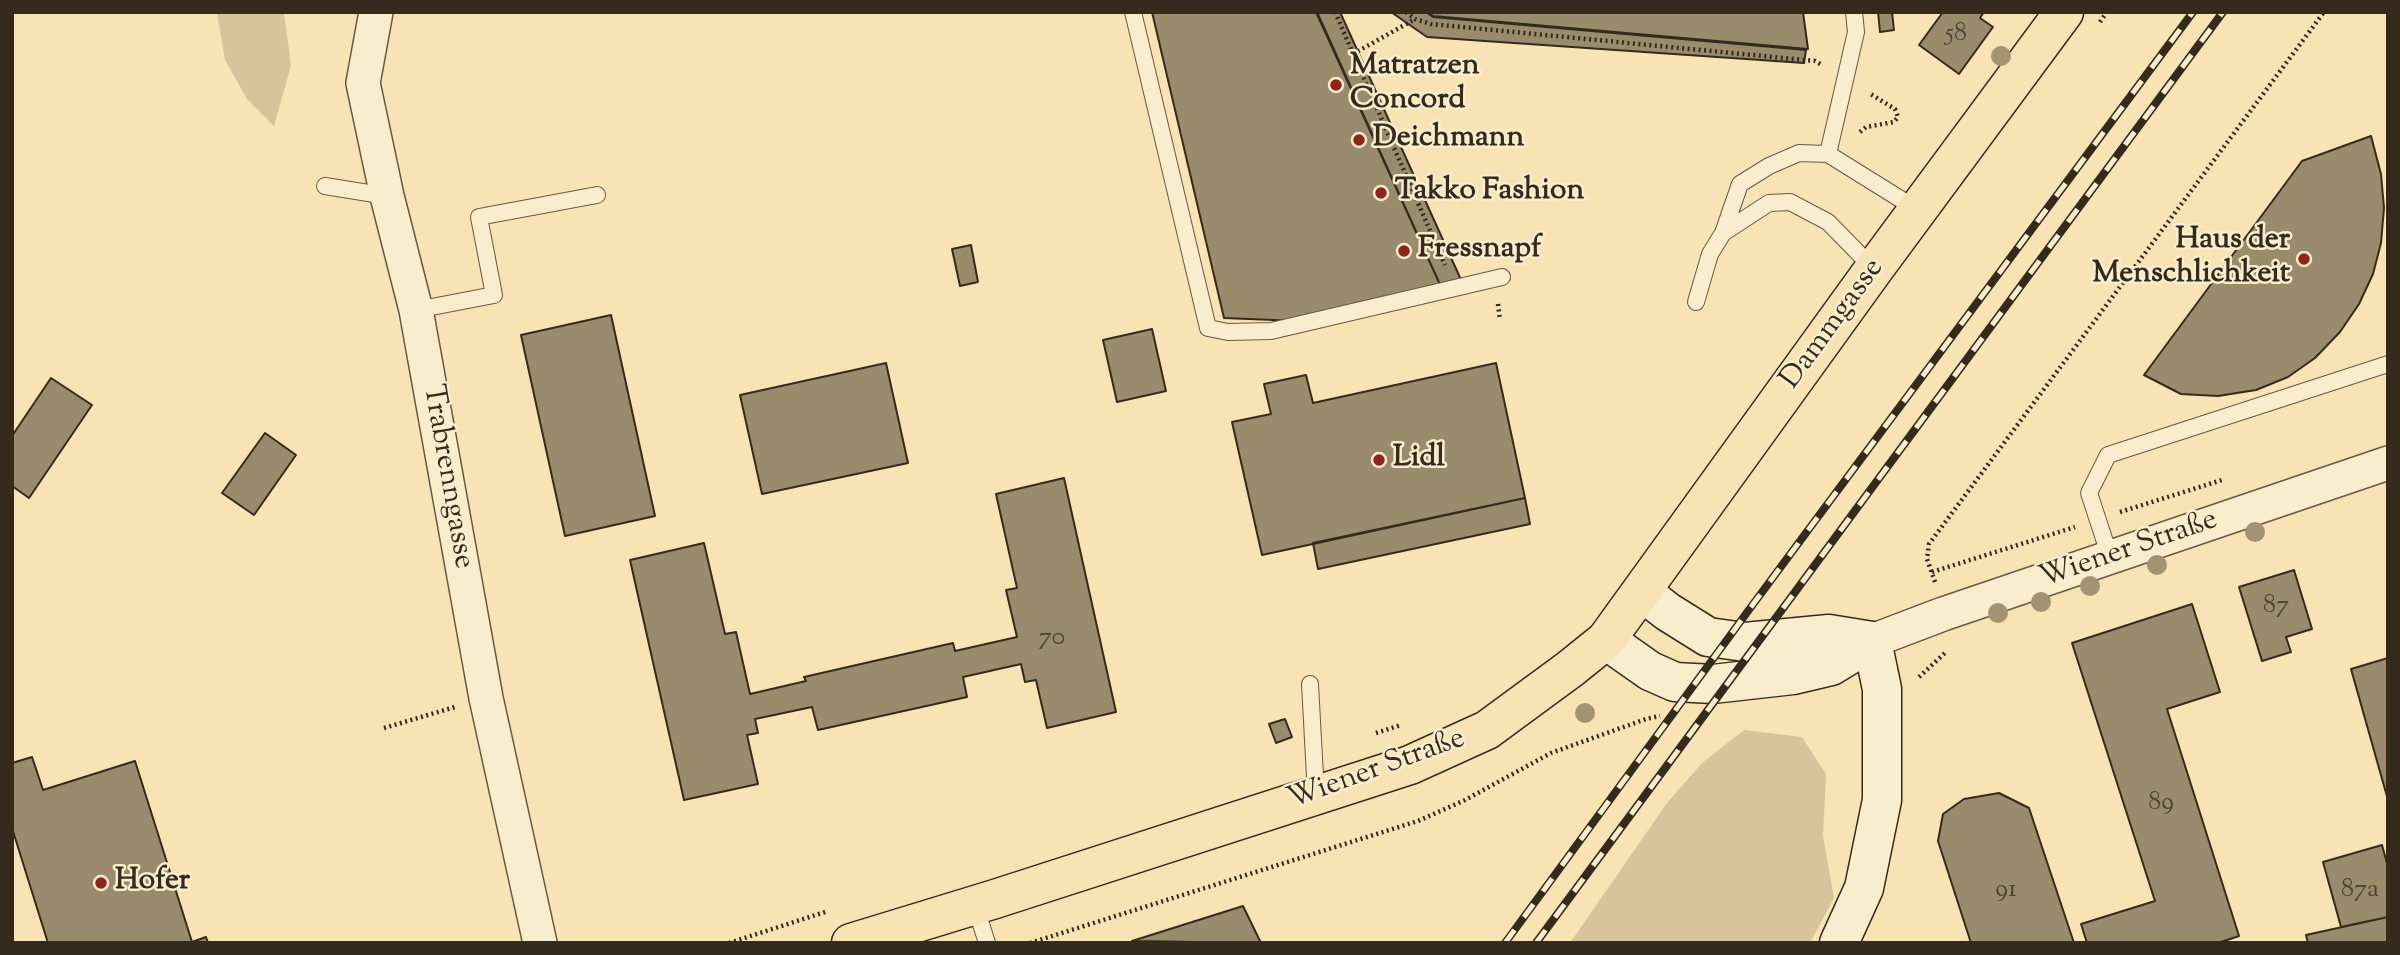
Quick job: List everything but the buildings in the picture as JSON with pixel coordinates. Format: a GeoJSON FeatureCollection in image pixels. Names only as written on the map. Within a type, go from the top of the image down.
{"type":"FeatureCollection","features":[{"type":"Feature","properties":{"kind":"main road","name":"Dammgasse"},"geometry":{"type":"LineString","coordinates":[[1606,640],[2064,12]]}},
{"type":"Feature","properties":{"kind":"main road"},"geometry":{"type":"LineString","coordinates":[[1642,592],[1708,637],[1745,642],[1829,634],[1872,641],[1882,689],[1882,800],[1864,888],[1839,943]]}},
{"type":"Feature","properties":{"kind":"main road","name":"Wiener Straße"},"geometry":{"type":"LineString","coordinates":[[846,925],[975,905],[1410,765],[1486,730],[1606,640],[1650,671],[1675,682],[1713,684],[1793,675],[1831,666],[1872,641]]}},
{"type":"Feature","properties":{"kind":"street","name":"Trabrenngasse"},"geometry":{"type":"LineString","coordinates":[[376,12],[363,83],[387,197],[416,310],[486,698],[540,943]]}},
{"type":"Feature","properties":{"kind":"street","name":"Wiener Straße"},"geometry":{"type":"LineString","coordinates":[[1872,641],[1943,614],[2388,463]]}},
{"type":"Feature","properties":{"kind":"lane"},"geometry":{"type":"LineString","coordinates":[[1133,12],[1208,328],[1228,332],[1271,331],[1502,276]]}},
{"type":"Feature","properties":{"kind":"lane"},"geometry":{"type":"LineString","coordinates":[[1828,154],[1856,32],[1854,12]]}},
{"type":"Feature","properties":{"kind":"lane"},"geometry":{"type":"LineString","coordinates":[[1696,302],[1710,254],[1723,233],[1740,184],[1769,166],[1799,153],[1828,154],[1918,210]]}},
{"type":"Feature","properties":{"kind":"lane"},"geometry":{"type":"LineString","coordinates":[[325,186],[387,197]]}},
{"type":"Feature","properties":{"kind":"lane"},"geometry":{"type":"LineString","coordinates":[[416,310],[494,295],[479,217],[597,195]]}},
{"type":"Feature","properties":{"kind":"lane"},"geometry":{"type":"LineString","coordinates":[[1723,233],[1769,203],[1790,202],[1828,222],[1874,270]]}},
{"type":"Feature","properties":{"kind":"lane"},"geometry":{"type":"LineString","coordinates":[[2110,557],[2089,492],[2108,455],[2388,364]]}},
{"type":"Feature","properties":{"kind":"lane"},"geometry":{"type":"LineString","coordinates":[[1310,684],[1315,795]]}},
{"type":"Feature","properties":{"kind":"lane"},"geometry":{"type":"LineString","coordinates":[[975,905],[987,943]]}},
{"type":"Feature","properties":{"kind":"path"},"geometry":{"type":"LineString","coordinates":[[1335,12],[1455,288]]}},
{"type":"Feature","properties":{"kind":"path"},"geometry":{"type":"LineString","coordinates":[[1406,12],[1415,19],[1431,24],[1815,61],[1895,108],[1898,117],[1894,122],[1866,127],[1860,132],[1861,144]]}},
{"type":"Feature","properties":{"kind":"path"},"geometry":{"type":"LineString","coordinates":[[2230,477],[1933,572],[1927,559],[1929,544],[2324,12]]}},
{"type":"Feature","properties":{"kind":"path"},"geometry":{"type":"LineString","coordinates":[[1353,54],[1415,19]]}},
{"type":"Feature","properties":{"kind":"path"},"geometry":{"type":"LineString","coordinates":[[1498,303],[1500,320]]}},
{"type":"Feature","properties":{"kind":"path"},"geometry":{"type":"LineString","coordinates":[[1918,678],[1952,646]]}},
{"type":"Feature","properties":{"kind":"path"},"geometry":{"type":"LineString","coordinates":[[384,728],[486,698]]}},
{"type":"Feature","properties":{"kind":"path"},"geometry":{"type":"LineString","coordinates":[[1030,943],[1418,821],[1465,800],[1551,753],[1646,719],[1669,715]]}},
{"type":"Feature","properties":{"kind":"path"},"geometry":{"type":"LineString","coordinates":[[1314,754],[1414,721]]}},
{"type":"Feature","properties":{"kind":"path"},"geometry":{"type":"LineString","coordinates":[[729,943],[846,925]]}},
{"type":"Feature","properties":{"kind":"shaded area"},"geometry":{"type":"Polygon","coordinates":[[[217,12],[284,12],[291,65],[274,126],[247,99],[225,60],[217,12]]]}},
{"type":"Feature","properties":{"kind":"shaded area"},"geometry":{"type":"Polygon","coordinates":[[[1744,730],[1802,737],[1826,774],[1823,836],[1834,898],[1810,943],[1570,943],[1667,803],[1702,763],[1744,730]]]}},
{"type":"Feature","properties":{"kind":"railway"},"geometry":{"type":"LineString","coordinates":[[1505,943],[2193,12]]}},
{"type":"Feature","properties":{"kind":"railway"},"geometry":{"type":"LineString","coordinates":[[1536,943],[2223,12]]}},
{"type":"Feature","properties":{"kind":"place","name":"Matratzen Concord"},"geometry":{"type":"Point","coordinates":[1336,85]}},
{"type":"Feature","properties":{"kind":"place","name":"Deichmann"},"geometry":{"type":"Point","coordinates":[1359,140]}},
{"type":"Feature","properties":{"kind":"place","name":"Takko Fashion"},"geometry":{"type":"Point","coordinates":[1381,193]}},
{"type":"Feature","properties":{"kind":"place","name":"Fressnapf"},"geometry":{"type":"Point","coordinates":[1404,251]}},
{"type":"Feature","properties":{"kind":"place","name":"Haus der Menschlichkeit"},"geometry":{"type":"Point","coordinates":[2304,259]}},
{"type":"Feature","properties":{"kind":"place","name":"Lidl"},"geometry":{"type":"Point","coordinates":[1379,460]}},
{"type":"Feature","properties":{"kind":"place","name":"Hofer"},"geometry":{"type":"Point","coordinates":[101,883]}}]}
